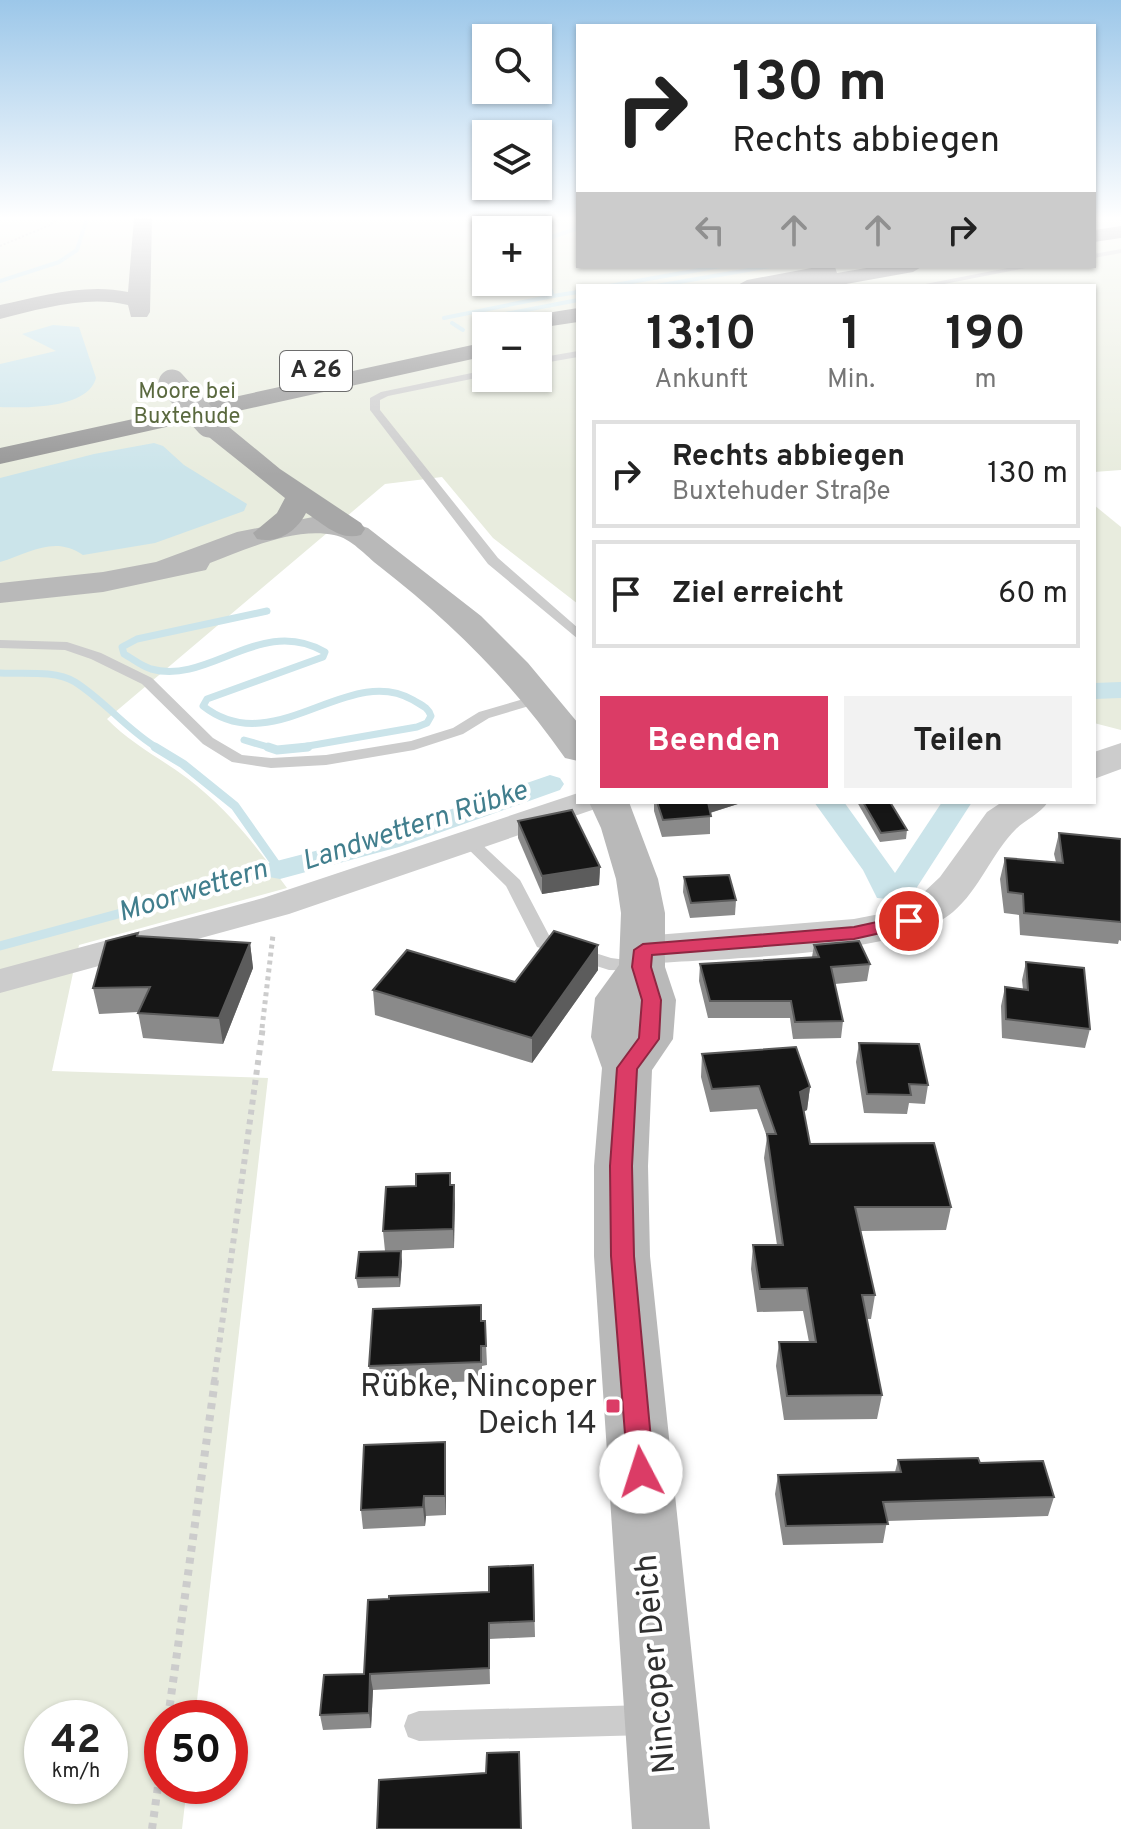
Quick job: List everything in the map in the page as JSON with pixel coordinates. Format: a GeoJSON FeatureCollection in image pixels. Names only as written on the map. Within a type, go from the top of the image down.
{"type":"FeatureCollection","features":[{"type":"Feature","properties":{"kind":"highway"},"geometry":{"type":"LineString","coordinates":[[552,320],[576,316]]}},
{"type":"Feature","properties":{"kind":"highway"},"geometry":{"type":"LineString","coordinates":[[552,322],[576,316]]}},
{"type":"Feature","properties":{"kind":"highway"},"geometry":{"type":"LineString","coordinates":[[552,335],[576,329]]}},
{"type":"Feature","properties":{"kind":"highway"},"geometry":{"type":"LineString","coordinates":[[59,419],[472,344]]}},
{"type":"Feature","properties":{"kind":"highway","name":"A 26"},"geometry":{"type":"LineString","coordinates":[[0,440],[472,344]]}},
{"type":"Feature","properties":{"kind":"highway","name":"A 26"},"geometry":{"type":"LineString","coordinates":[[0,456],[472,345]]}},
{"type":"Feature","properties":{"kind":"main road"},"geometry":{"type":"LineString","coordinates":[[0,312],[51,303]]}},
{"type":"Feature","properties":{"kind":"main road"},"geometry":{"type":"LineString","coordinates":[[0,312],[52,303]]}},
{"type":"Feature","properties":{"kind":"main road"},"geometry":{"type":"LineString","coordinates":[[172,383],[209,424],[270,475],[350,529],[460,614],[558,710],[576,746]]}},
{"type":"Feature","properties":{"kind":"main road"},"geometry":{"type":"LineString","coordinates":[[268,533],[289,518],[300,496]]}},
{"type":"Feature","properties":{"kind":"main road"},"geometry":{"type":"LineString","coordinates":[[165,569],[268,533],[302,526],[350,529]]}},
{"type":"Feature","properties":{"kind":"main road"},"geometry":{"type":"LineString","coordinates":[[0,593],[75,586],[350,529]]}},
{"type":"Feature","properties":{"kind":"main road","name":"Nincoper Deich"},"geometry":{"type":"LineString","coordinates":[[610,804],[630,853],[643,913],[642,958],[652,1000],[649,1039],[627,1068],[621,1166],[622,1256],[671,1829]]}},
{"type":"Feature","properties":{"kind":"street"},"geometry":{"type":"LineString","coordinates":[[1096,766],[1121,754]]}},
{"type":"Feature","properties":{"kind":"street"},"geometry":{"type":"LineString","coordinates":[[0,981],[276,906],[577,804]]}},
{"type":"Feature","properties":{"kind":"street"},"geometry":{"type":"LineString","coordinates":[[642,958],[854,933],[909,921],[936,904],[955,886],[1001,821],[1025,804]]}},
{"type":"Feature","properties":{"kind":"lane"},"geometry":{"type":"LineString","coordinates":[[472,347],[375,398],[375,410],[493,561],[576,633]]}},
{"type":"Feature","properties":{"kind":"lane"},"geometry":{"type":"LineString","coordinates":[[552,359],[576,354]]}},
{"type":"Feature","properties":{"kind":"lane"},"geometry":{"type":"LineString","coordinates":[[0,644],[67,646],[96,656],[147,681],[208,741],[238,759],[271,763],[326,760],[414,745],[458,731],[484,715],[558,710]]}},
{"type":"Feature","properties":{"kind":"lane"},"geometry":{"type":"LineString","coordinates":[[469,842],[514,884],[544,943],[609,964],[642,958]]}},
{"type":"Feature","properties":{"kind":"lane"},"geometry":{"type":"LineString","coordinates":[[419,1726],[662,1720]]}},
{"type":"Feature","properties":{"kind":"path"},"geometry":{"type":"LineString","coordinates":[[170,1700],[259,1058],[276,906]]}},
{"type":"Feature","properties":{"kind":"path"},"geometry":{"type":"LineString","coordinates":[[152,1829],[156,1804]]}},
{"type":"Feature","properties":{"kind":"green space","name":"Moore bei Buxtehude"},"geometry":{"type":"Polygon","coordinates":[[[0,303],[576,303],[576,602],[493,538],[442,477],[385,484],[107,719],[216,803],[253,843],[287,888],[79,945],[52,1071],[268,1078],[197,1700],[144,1700],[144,1804],[185,1804],[182,1829],[0,1829],[0,303]]]}},
{"type":"Feature","properties":{"kind":"green space"},"geometry":{"type":"Polygon","coordinates":[[[1096,303],[1121,303],[1121,470],[1096,472],[1096,303]]]}},
{"type":"Feature","properties":{"kind":"green space"},"geometry":{"type":"Polygon","coordinates":[[[1096,507],[1121,527],[1121,730],[1096,724],[1096,507]]]}},
{"type":"Feature","properties":{"kind":"water"},"geometry":{"type":"Polygon","coordinates":[[[53,325],[79,327],[96,378],[91,388],[81,396],[55,404],[0,407],[0,364],[56,351],[22,334],[53,325]]]}},
{"type":"Feature","properties":{"kind":"water"},"geometry":{"type":"Polygon","coordinates":[[[154,443],[163,446],[184,465],[247,504],[244,511],[155,543],[83,555],[62,546],[52,546],[0,562],[0,478],[94,454],[154,443]]]}},
{"type":"Feature","properties":{"kind":"building"},"geometry":{"type":"Polygon","coordinates":[[[658,804],[708,804],[711,816],[663,820],[658,804]]]}},
{"type":"Feature","properties":{"kind":"building"},"geometry":{"type":"Polygon","coordinates":[[[864,804],[891,804],[907,830],[881,833],[864,804]]]}},
{"type":"Feature","properties":{"kind":"building"},"geometry":{"type":"Polygon","coordinates":[[[572,810],[600,867],[542,876],[518,821],[572,810]]]}},
{"type":"Feature","properties":{"kind":"building"},"geometry":{"type":"Polygon","coordinates":[[[1059,833],[1121,839],[1121,922],[1024,913],[1023,894],[1008,892],[1005,858],[1063,863],[1059,833]]]}},
{"type":"Feature","properties":{"kind":"building"},"geometry":{"type":"Polygon","coordinates":[[[729,875],[736,900],[691,903],[684,877],[729,875]]]}},
{"type":"Feature","properties":{"kind":"building"},"geometry":{"type":"Polygon","coordinates":[[[554,931],[598,945],[532,1038],[373,990],[407,950],[515,982],[554,931]]]}},
{"type":"Feature","properties":{"kind":"building"},"geometry":{"type":"Polygon","coordinates":[[[138,933],[137,936],[250,943],[219,1018],[138,1013],[150,987],[93,988],[106,941],[138,933]]]}},
{"type":"Feature","properties":{"kind":"building"},"geometry":{"type":"Polygon","coordinates":[[[859,941],[870,964],[831,967],[843,1021],[795,1022],[791,1001],[710,1001],[700,964],[819,957],[814,945],[859,941]]]}},
{"type":"Feature","properties":{"kind":"building"},"geometry":{"type":"Polygon","coordinates":[[[1026,962],[1084,968],[1090,1029],[1006,1019],[1005,987],[1028,990],[1026,962]]]}},
{"type":"Feature","properties":{"kind":"building"},"geometry":{"type":"Polygon","coordinates":[[[859,1043],[919,1044],[928,1085],[909,1084],[911,1095],[867,1094],[859,1043]]]}},
{"type":"Feature","properties":{"kind":"building"},"geometry":{"type":"Polygon","coordinates":[[[796,1047],[810,1087],[800,1092],[810,1144],[934,1143],[951,1207],[855,1207],[875,1295],[862,1295],[882,1395],[787,1396],[779,1342],[816,1342],[807,1288],[760,1289],[753,1245],[783,1245],[767,1134],[776,1134],[759,1086],[712,1089],[702,1054],[796,1047]]]}},
{"type":"Feature","properties":{"kind":"building"},"geometry":{"type":"Polygon","coordinates":[[[450,1173],[450,1185],[454,1185],[453,1229],[383,1231],[386,1187],[416,1186],[416,1174],[450,1173]]]}},
{"type":"Feature","properties":{"kind":"building"},"geometry":{"type":"Polygon","coordinates":[[[401,1251],[399,1277],[356,1278],[359,1252],[401,1251]]]}},
{"type":"Feature","properties":{"kind":"building"},"geometry":{"type":"Polygon","coordinates":[[[481,1305],[486,1346],[481,1346],[481,1362],[369,1366],[373,1309],[481,1305]]]}},
{"type":"Feature","properties":{"kind":"building"},"geometry":{"type":"Polygon","coordinates":[[[445,1442],[445,1496],[424,1496],[423,1507],[361,1510],[364,1445],[445,1442]]]}},
{"type":"Feature","properties":{"kind":"building"},"geometry":{"type":"Polygon","coordinates":[[[978,1458],[980,1463],[1043,1461],[1054,1497],[883,1502],[888,1524],[786,1526],[778,1475],[901,1472],[898,1460],[978,1458]]]}},
{"type":"Feature","properties":{"kind":"building"},"geometry":{"type":"Polygon","coordinates":[[[533,1565],[534,1621],[489,1623],[489,1668],[370,1674],[369,1713],[320,1715],[324,1675],[364,1674],[368,1600],[389,1599],[389,1596],[489,1592],[489,1567],[533,1565]]]}},
{"type":"Feature","properties":{"kind":"building"},"geometry":{"type":"Polygon","coordinates":[[[519,1752],[521,1829],[377,1829],[379,1780],[486,1773],[487,1753],[519,1752]]]}},
{"type":"Feature","properties":{"kind":"waterway"},"geometry":{"type":"LineString","coordinates":[[444,318],[517,303]]}},
{"type":"Feature","properties":{"kind":"waterway"},"geometry":{"type":"LineString","coordinates":[[516,312],[561,303]]}},
{"type":"Feature","properties":{"kind":"waterway"},"geometry":{"type":"LineString","coordinates":[[452,323],[463,330]]}},
{"type":"Feature","properties":{"kind":"waterway"},"geometry":{"type":"LineString","coordinates":[[267,611],[137,639],[122,647],[124,654],[144,666],[173,671],[194,668],[257,645],[279,641],[301,643],[325,652],[323,657],[207,699],[203,706],[230,720],[257,723],[284,719],[363,693],[388,692],[413,700],[426,708],[431,716],[427,723],[417,727],[296,748]]}},
{"type":"Feature","properties":{"kind":"waterway","name":"Moorwettern"},"geometry":{"type":"LineString","coordinates":[[0,673],[49,674],[67,678],[159,749]]}},
{"type":"Feature","properties":{"kind":"waterway","name":"Landwettern Rübke"},"geometry":{"type":"LineString","coordinates":[[1096,691],[1121,690]]}},
{"type":"Feature","properties":{"kind":"waterway"},"geometry":{"type":"LineString","coordinates":[[244,740],[275,749]]}},
{"type":"Feature","properties":{"kind":"waterway","name":"Moorwettern"},"geometry":{"type":"LineString","coordinates":[[0,946],[280,870],[235,806],[183,764],[155,747]]}},
{"type":"Feature","properties":{"kind":"waterway"},"geometry":{"type":"LineString","coordinates":[[268,747],[277,750],[296,748]]}},
{"type":"Feature","properties":{"kind":"waterway"},"geometry":{"type":"LineString","coordinates":[[296,748],[308,747]]}},
{"type":"Feature","properties":{"kind":"waterway"},"geometry":{"type":"LineString","coordinates":[[291,749],[296,748]]}},
{"type":"Feature","properties":{"kind":"waterway","name":"Landwettern Rübke"},"geometry":{"type":"LineString","coordinates":[[280,870],[388,841],[550,784]]}},
{"type":"Feature","properties":{"kind":"waterway","name":"Landwettern Rübke"},"geometry":{"type":"LineString","coordinates":[[830,804],[878,870],[888,891],[899,891],[956,804]]}},
{"type":"Feature","properties":{"kind":"place","name":"Rübke, Nincoper Deich 14"},"geometry":{"type":"Point","coordinates":[613,1406]}},
{"type":"Feature","properties":{"kind":"route"},"geometry":{"type":"LineString","coordinates":[[641,1472],[622,1256],[621,1166],[627,1068],[649,1039],[652,1000],[642,967],[643,950],[854,933],[909,921]]}}]}
